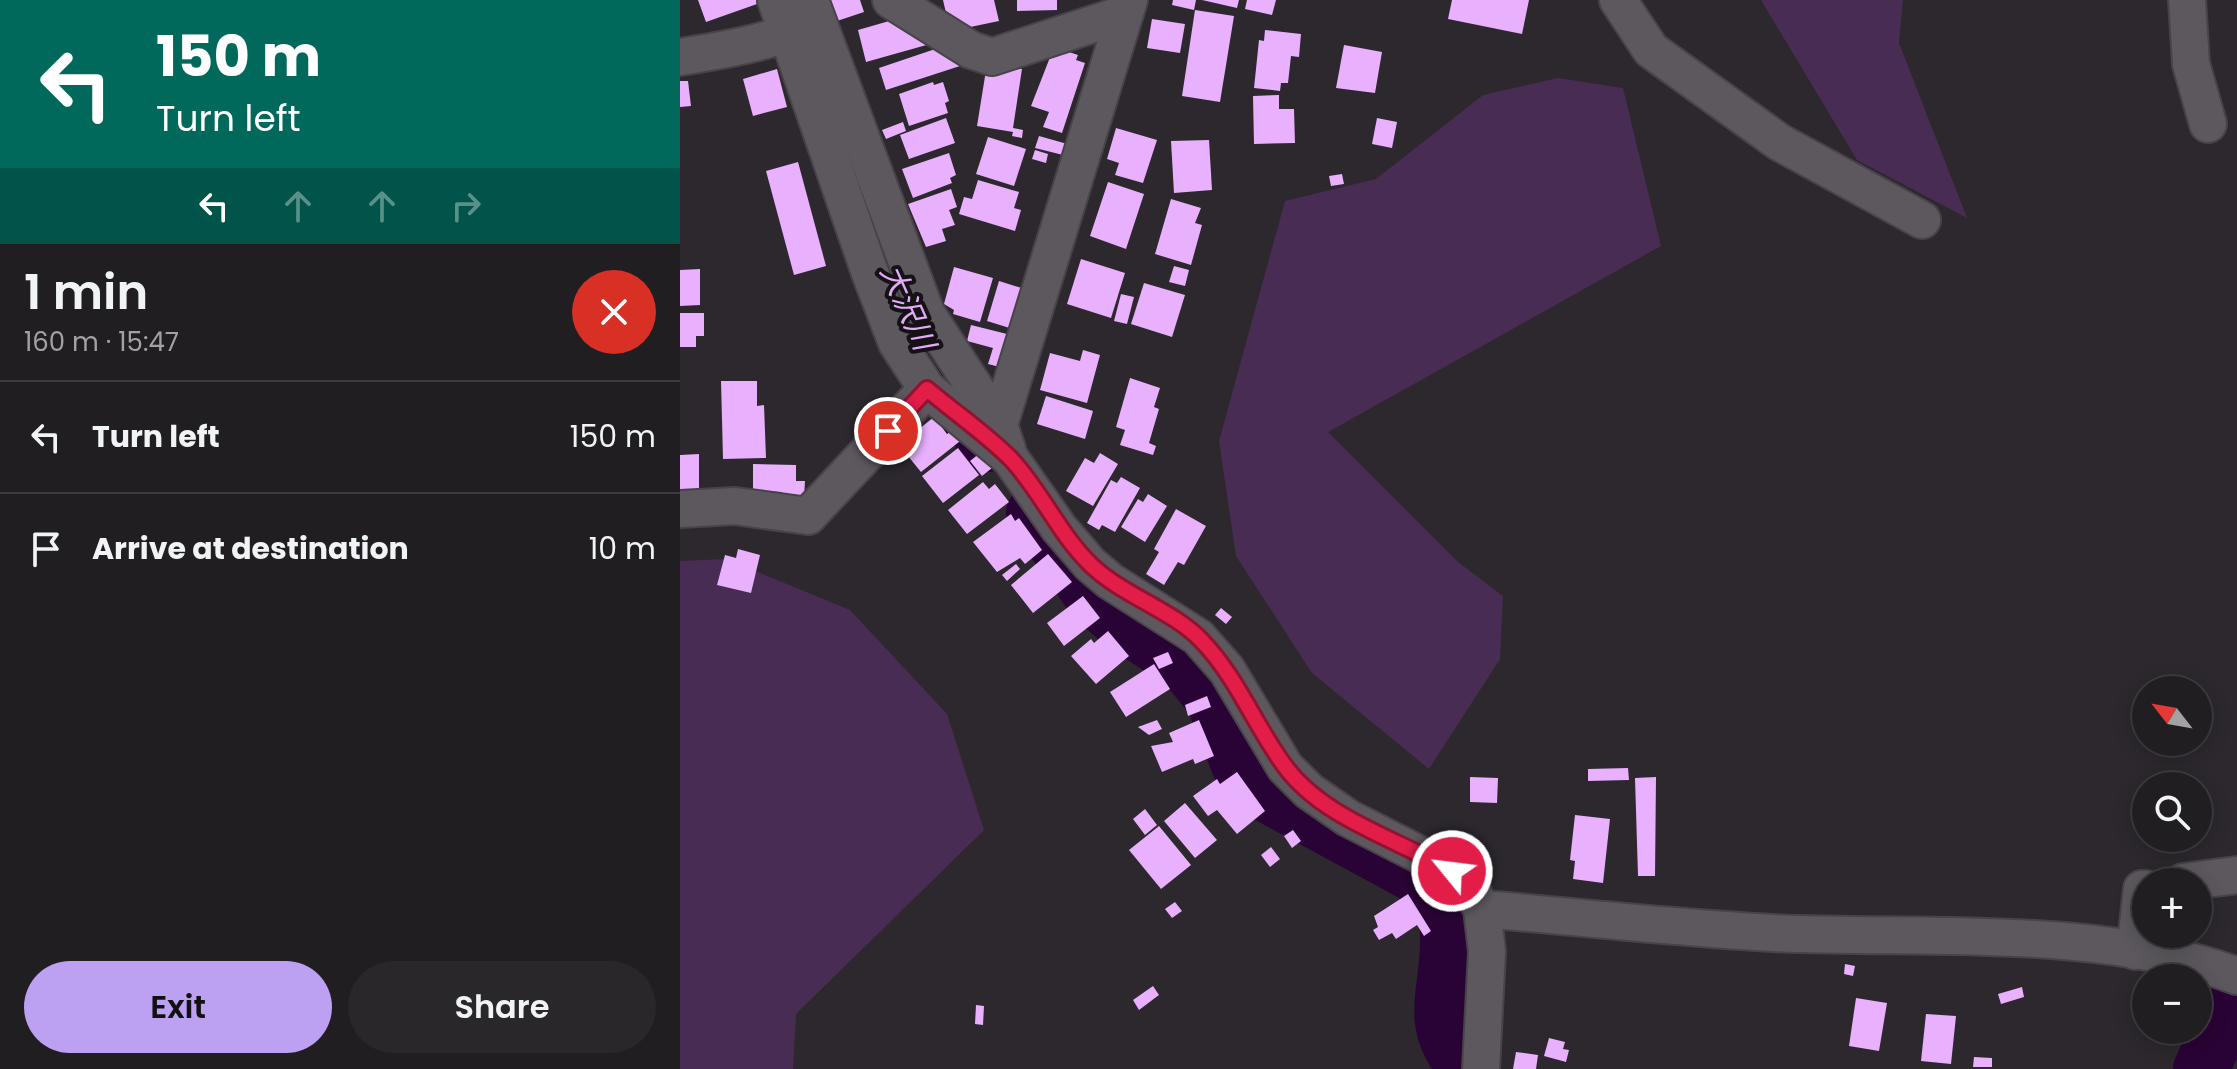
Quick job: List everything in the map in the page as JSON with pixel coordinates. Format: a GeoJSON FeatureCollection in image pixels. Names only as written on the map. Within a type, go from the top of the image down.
{"type":"FeatureCollection","features":[{"type":"Feature","properties":{"kind":"street"},"geometry":{"type":"LineString","coordinates":[[776,0],[805,18],[926,313],[1059,528],[1090,564],[1110,581],[1198,637],[1227,670],[1285,767],[1309,791],[1348,818],[1452,871],[1471,890],[1482,909],[1487,951],[1481,1069]]}},
{"type":"Feature","properties":{"kind":"street"},"geometry":{"type":"LineString","coordinates":[[891,0],[971,50],[992,57],[1127,7]]}},
{"type":"Feature","properties":{"kind":"street"},"geometry":{"type":"LineString","coordinates":[[1618,0],[1651,50],[1702,87],[1779,142],[1922,220]]}},
{"type":"Feature","properties":{"kind":"street"},"geometry":{"type":"LineString","coordinates":[[2187,0],[2191,64],[2208,124]]}},
{"type":"Feature","properties":{"kind":"street"},"geometry":{"type":"LineString","coordinates":[[1004,442],[1127,7]]}},
{"type":"Feature","properties":{"kind":"street"},"geometry":{"type":"LineString","coordinates":[[680,57],[805,18]]}},
{"type":"Feature","properties":{"kind":"street"},"geometry":{"type":"LineString","coordinates":[[805,18],[892,328],[927,389],[1004,442]]}},
{"type":"Feature","properties":{"kind":"street"},"geometry":{"type":"LineString","coordinates":[[680,509],[735,506],[808,516],[927,389]]}},
{"type":"Feature","properties":{"kind":"street"},"geometry":{"type":"LineString","coordinates":[[2212,878],[2237,875]]}},
{"type":"Feature","properties":{"kind":"street"},"geometry":{"type":"LineString","coordinates":[[1482,909],[1771,933],[2066,942],[2202,962],[2237,976]]}},
{"type":"Feature","properties":{"kind":"shaded area"},"geometry":{"type":"Polygon","coordinates":[[[1761,0],[1903,0],[1899,43],[1967,218],[1857,160],[1761,0]]]}},
{"type":"Feature","properties":{"kind":"shaded area"},"geometry":{"type":"Polygon","coordinates":[[[1558,78],[1623,88],[1661,246],[1328,432],[1458,562],[1503,596],[1500,659],[1429,769],[1312,673],[1236,556],[1219,441],[1285,201],[1376,179],[1483,95],[1558,78]]]}},
{"type":"Feature","properties":{"kind":"shaded area"},"geometry":{"type":"Polygon","coordinates":[[[726,559],[850,610],[947,714],[984,830],[796,1014],[793,1069],[680,1069],[680,561],[726,559]]]}},
{"type":"Feature","properties":{"kind":"building"},"geometry":{"type":"Polygon","coordinates":[[[698,0],[756,0],[757,4],[706,22],[698,0]]]}},
{"type":"Feature","properties":{"kind":"building"},"geometry":{"type":"Polygon","coordinates":[[[830,0],[860,0],[864,12],[837,21],[830,0]]]}},
{"type":"Feature","properties":{"kind":"building"},"geometry":{"type":"Polygon","coordinates":[[[943,0],[994,0],[999,21],[956,30],[949,26],[943,0]]]}},
{"type":"Feature","properties":{"kind":"building"},"geometry":{"type":"Polygon","coordinates":[[[1017,0],[1057,0],[1057,10],[1017,11],[1017,0]]]}},
{"type":"Feature","properties":{"kind":"building"},"geometry":{"type":"Polygon","coordinates":[[[1173,0],[1196,0],[1194,10],[1172,5],[1173,0]]]}},
{"type":"Feature","properties":{"kind":"building"},"geometry":{"type":"Polygon","coordinates":[[[1202,0],[1239,0],[1237,8],[1202,0]]]}},
{"type":"Feature","properties":{"kind":"building"},"geometry":{"type":"Polygon","coordinates":[[[1247,0],[1276,0],[1272,15],[1245,9],[1247,0]]]}},
{"type":"Feature","properties":{"kind":"building"},"geometry":{"type":"Polygon","coordinates":[[[1452,0],[1529,0],[1522,34],[1448,19],[1452,0]]]}},
{"type":"Feature","properties":{"kind":"building"},"geometry":{"type":"Polygon","coordinates":[[[1195,10],[1234,16],[1220,102],[1182,96],[1195,10]]]}},
{"type":"Feature","properties":{"kind":"building"},"geometry":{"type":"Polygon","coordinates":[[[910,15],[930,44],[866,62],[858,30],[910,15]]]}},
{"type":"Feature","properties":{"kind":"building"},"geometry":{"type":"Polygon","coordinates":[[[1152,19],[1185,24],[1180,53],[1147,48],[1152,19]]]}},
{"type":"Feature","properties":{"kind":"building"},"geometry":{"type":"Polygon","coordinates":[[[1265,30],[1301,34],[1299,57],[1291,56],[1288,83],[1281,83],[1280,91],[1254,88],[1259,40],[1264,41],[1265,30]]]}},
{"type":"Feature","properties":{"kind":"building"},"geometry":{"type":"Polygon","coordinates":[[[953,43],[960,66],[886,90],[879,68],[953,43]]]}},
{"type":"Feature","properties":{"kind":"building"},"geometry":{"type":"Polygon","coordinates":[[[1344,45],[1382,52],[1375,93],[1336,88],[1344,45]]]}},
{"type":"Feature","properties":{"kind":"building"},"geometry":{"type":"Polygon","coordinates":[[[1054,47],[1078,55],[1076,60],[1085,63],[1062,133],[1043,127],[1049,112],[1031,106],[1054,47]]]}},
{"type":"Feature","properties":{"kind":"building"},"geometry":{"type":"Polygon","coordinates":[[[987,64],[1022,69],[1013,128],[1023,130],[1022,138],[1012,136],[1013,132],[977,126],[987,64]]]}},
{"type":"Feature","properties":{"kind":"building"},"geometry":{"type":"Polygon","coordinates":[[[777,69],[787,107],[753,116],[743,79],[777,69]]]}},
{"type":"Feature","properties":{"kind":"building"},"geometry":{"type":"Polygon","coordinates":[[[680,81],[688,81],[691,106],[680,107],[680,81]]]}},
{"type":"Feature","properties":{"kind":"building"},"geometry":{"type":"Polygon","coordinates":[[[933,82],[934,85],[943,82],[949,101],[945,103],[948,113],[909,126],[899,94],[933,82]]]}},
{"type":"Feature","properties":{"kind":"building"},"geometry":{"type":"Polygon","coordinates":[[[1279,95],[1279,109],[1294,109],[1295,143],[1254,144],[1253,96],[1279,95]]]}},
{"type":"Feature","properties":{"kind":"building"},"geometry":{"type":"Polygon","coordinates":[[[946,118],[955,143],[909,159],[900,135],[946,118]]]}},
{"type":"Feature","properties":{"kind":"building"},"geometry":{"type":"Polygon","coordinates":[[[1377,118],[1397,122],[1392,148],[1372,144],[1377,118]]]}},
{"type":"Feature","properties":{"kind":"building"},"geometry":{"type":"Polygon","coordinates":[[[903,122],[906,131],[886,139],[882,130],[903,122]]]}},
{"type":"Feature","properties":{"kind":"building"},"geometry":{"type":"Polygon","coordinates":[[[1116,128],[1157,140],[1143,183],[1115,175],[1119,163],[1107,159],[1116,128]]]}},
{"type":"Feature","properties":{"kind":"building"},"geometry":{"type":"Polygon","coordinates":[[[1039,136],[1078,147],[1075,158],[1035,148],[1039,136]]]}},
{"type":"Feature","properties":{"kind":"building"},"geometry":{"type":"Polygon","coordinates":[[[988,137],[1026,149],[1014,186],[976,174],[988,137]]]}},
{"type":"Feature","properties":{"kind":"building"},"geometry":{"type":"Polygon","coordinates":[[[1209,140],[1212,190],[1174,193],[1171,141],[1209,140]]]}},
{"type":"Feature","properties":{"kind":"building"},"geometry":{"type":"Polygon","coordinates":[[[1035,150],[1048,154],[1046,163],[1032,159],[1035,150]]]}},
{"type":"Feature","properties":{"kind":"building"},"geometry":{"type":"Polygon","coordinates":[[[949,153],[956,175],[950,178],[952,183],[913,198],[902,169],[949,153]]]}},
{"type":"Feature","properties":{"kind":"building"},"geometry":{"type":"Polygon","coordinates":[[[798,162],[826,266],[794,275],[766,171],[798,162]]]}},
{"type":"Feature","properties":{"kind":"building"},"geometry":{"type":"Polygon","coordinates":[[[1342,174],[1344,184],[1331,186],[1329,176],[1342,174]]]}},
{"type":"Feature","properties":{"kind":"building"},"geometry":{"type":"Polygon","coordinates":[[[978,180],[1019,192],[1014,208],[1021,210],[1015,231],[959,214],[964,197],[972,199],[978,180]]]}},
{"type":"Feature","properties":{"kind":"building"},"geometry":{"type":"Polygon","coordinates":[[[1108,182],[1144,194],[1126,249],[1090,236],[1108,182]]]}},
{"type":"Feature","properties":{"kind":"building"},"geometry":{"type":"Polygon","coordinates":[[[951,189],[957,207],[949,210],[955,225],[942,229],[946,241],[926,247],[908,204],[951,189]]]}},
{"type":"Feature","properties":{"kind":"building"},"geometry":{"type":"Polygon","coordinates":[[[1171,199],[1201,208],[1195,223],[1202,225],[1191,265],[1155,254],[1171,199]]]}},
{"type":"Feature","properties":{"kind":"building"},"geometry":{"type":"Polygon","coordinates":[[[1081,259],[1125,273],[1111,318],[1067,304],[1081,259]]]}},
{"type":"Feature","properties":{"kind":"building"},"geometry":{"type":"Polygon","coordinates":[[[1174,266],[1189,270],[1185,286],[1169,282],[1174,266]]]}},
{"type":"Feature","properties":{"kind":"building"},"geometry":{"type":"Polygon","coordinates":[[[954,267],[993,278],[980,322],[953,314],[954,310],[944,304],[954,267]]]}},
{"type":"Feature","properties":{"kind":"building"},"geometry":{"type":"Polygon","coordinates":[[[700,269],[700,305],[680,306],[680,270],[700,269]]]}},
{"type":"Feature","properties":{"kind":"building"},"geometry":{"type":"Polygon","coordinates":[[[999,281],[1028,290],[1016,330],[987,321],[999,281]]]}},
{"type":"Feature","properties":{"kind":"building"},"geometry":{"type":"Polygon","coordinates":[[[1144,283],[1185,295],[1172,337],[1131,324],[1144,283]]]}},
{"type":"Feature","properties":{"kind":"building"},"geometry":{"type":"Polygon","coordinates":[[[1121,294],[1134,297],[1127,324],[1114,321],[1121,294]]]}},
{"type":"Feature","properties":{"kind":"building"},"geometry":{"type":"Polygon","coordinates":[[[680,313],[704,313],[704,336],[696,336],[696,347],[680,347],[680,313]]]}},
{"type":"Feature","properties":{"kind":"building"},"geometry":{"type":"Polygon","coordinates":[[[971,325],[1019,337],[1011,370],[988,364],[993,348],[967,341],[971,325]]]}},
{"type":"Feature","properties":{"kind":"building"},"geometry":{"type":"Polygon","coordinates":[[[1083,350],[1100,355],[1087,403],[1040,390],[1050,353],[1080,361],[1083,350]]]}},
{"type":"Feature","properties":{"kind":"building"},"geometry":{"type":"Polygon","coordinates":[[[1130,378],[1160,388],[1154,407],[1159,409],[1149,443],[1156,446],[1153,455],[1120,445],[1125,430],[1116,427],[1130,378]]]}},
{"type":"Feature","properties":{"kind":"building"},"geometry":{"type":"Polygon","coordinates":[[[721,381],[757,381],[757,406],[764,405],[766,458],[723,459],[721,381]]]}},
{"type":"Feature","properties":{"kind":"building"},"geometry":{"type":"Polygon","coordinates":[[[1046,396],[1093,411],[1085,439],[1037,424],[1046,396]]]}},
{"type":"Feature","properties":{"kind":"building"},"geometry":{"type":"Polygon","coordinates":[[[934,417],[947,434],[956,428],[964,438],[921,472],[899,445],[934,417]]]}},
{"type":"Feature","properties":{"kind":"building"},"geometry":{"type":"Polygon","coordinates":[[[958,448],[979,475],[943,503],[922,476],[958,448]]]}},
{"type":"Feature","properties":{"kind":"building"},"geometry":{"type":"Polygon","coordinates":[[[980,453],[992,468],[982,476],[970,461],[980,453]]]}},
{"type":"Feature","properties":{"kind":"building"},"geometry":{"type":"Polygon","coordinates":[[[1100,453],[1118,464],[1093,506],[1066,491],[1085,458],[1094,463],[1100,453]]]}},
{"type":"Feature","properties":{"kind":"building"},"geometry":{"type":"Polygon","coordinates":[[[699,454],[699,495],[680,495],[680,455],[699,454]]]}},
{"type":"Feature","properties":{"kind":"building"},"geometry":{"type":"Polygon","coordinates":[[[753,464],[796,465],[796,481],[805,481],[804,498],[781,498],[782,492],[753,491],[753,464]]]}},
{"type":"Feature","properties":{"kind":"building"},"geometry":{"type":"Polygon","coordinates":[[[1121,477],[1140,488],[1115,532],[1102,525],[1099,530],[1087,523],[1111,480],[1117,483],[1121,477]]]}},
{"type":"Feature","properties":{"kind":"building"},"geometry":{"type":"Polygon","coordinates":[[[983,482],[989,489],[995,484],[1009,502],[967,534],[948,510],[983,482]]]}},
{"type":"Feature","properties":{"kind":"building"},"geometry":{"type":"Polygon","coordinates":[[[1148,494],[1167,506],[1145,542],[1121,527],[1138,499],[1143,502],[1148,494]]]}},
{"type":"Feature","properties":{"kind":"building"},"geometry":{"type":"Polygon","coordinates":[[[1176,509],[1206,526],[1184,565],[1178,562],[1164,585],[1146,574],[1159,552],[1154,549],[1176,509]]]}},
{"type":"Feature","properties":{"kind":"building"},"geometry":{"type":"Polygon","coordinates":[[[1011,514],[1015,521],[1019,518],[1042,550],[1025,564],[1020,558],[997,572],[973,542],[1011,514]]]}},
{"type":"Feature","properties":{"kind":"building"},"geometry":{"type":"Polygon","coordinates":[[[738,549],[760,555],[751,593],[717,585],[725,555],[736,558],[738,549]]]}},
{"type":"Feature","properties":{"kind":"building"},"geometry":{"type":"Polygon","coordinates":[[[1048,554],[1072,582],[1033,613],[1011,585],[1048,554]]]}},
{"type":"Feature","properties":{"kind":"building"},"geometry":{"type":"Polygon","coordinates":[[[1016,564],[1020,569],[1007,581],[1002,575],[1016,564]]]}},
{"type":"Feature","properties":{"kind":"building"},"geometry":{"type":"Polygon","coordinates":[[[1083,596],[1100,618],[1064,646],[1047,623],[1083,596]]]}},
{"type":"Feature","properties":{"kind":"building"},"geometry":{"type":"Polygon","coordinates":[[[1221,608],[1232,617],[1226,624],[1215,615],[1221,608]]]}},
{"type":"Feature","properties":{"kind":"building"},"geometry":{"type":"Polygon","coordinates":[[[1108,631],[1129,656],[1096,684],[1071,656],[1091,639],[1094,643],[1108,631]]]}},
{"type":"Feature","properties":{"kind":"building"},"geometry":{"type":"Polygon","coordinates":[[[1168,652],[1173,663],[1159,669],[1153,658],[1168,652]]]}},
{"type":"Feature","properties":{"kind":"building"},"geometry":{"type":"Polygon","coordinates":[[[1154,664],[1170,689],[1126,717],[1110,692],[1154,664]]]}},
{"type":"Feature","properties":{"kind":"building"},"geometry":{"type":"Polygon","coordinates":[[[1207,696],[1211,707],[1188,716],[1185,705],[1207,696]]]}},
{"type":"Feature","properties":{"kind":"building"},"geometry":{"type":"Polygon","coordinates":[[[1157,720],[1162,729],[1149,735],[1138,727],[1157,720]]]}},
{"type":"Feature","properties":{"kind":"building"},"geometry":{"type":"Polygon","coordinates":[[[1199,720],[1214,756],[1195,764],[1193,759],[1162,772],[1151,746],[1173,742],[1169,733],[1199,720]]]}},
{"type":"Feature","properties":{"kind":"building"},"geometry":{"type":"Polygon","coordinates":[[[1628,768],[1629,780],[1588,781],[1588,769],[1628,768]]]}},
{"type":"Feature","properties":{"kind":"building"},"geometry":{"type":"Polygon","coordinates":[[[1237,772],[1265,811],[1237,834],[1217,810],[1208,816],[1193,796],[1217,779],[1220,784],[1237,772]]]}},
{"type":"Feature","properties":{"kind":"building"},"geometry":{"type":"Polygon","coordinates":[[[1470,777],[1498,778],[1497,803],[1470,802],[1470,777]]]}},
{"type":"Feature","properties":{"kind":"building"},"geometry":{"type":"Polygon","coordinates":[[[1656,777],[1655,876],[1638,876],[1635,778],[1656,777]]]}},
{"type":"Feature","properties":{"kind":"building"},"geometry":{"type":"Polygon","coordinates":[[[1185,803],[1217,840],[1195,858],[1164,821],[1185,803]]]}},
{"type":"Feature","properties":{"kind":"building"},"geometry":{"type":"Polygon","coordinates":[[[1145,809],[1157,825],[1145,835],[1133,819],[1145,809]]]}},
{"type":"Feature","properties":{"kind":"building"},"geometry":{"type":"Polygon","coordinates":[[[1575,815],[1610,819],[1603,883],[1573,879],[1575,861],[1570,860],[1575,815]]]}},
{"type":"Feature","properties":{"kind":"building"},"geometry":{"type":"Polygon","coordinates":[[[1159,826],[1191,865],[1161,889],[1129,850],[1159,826]]]}},
{"type":"Feature","properties":{"kind":"building"},"geometry":{"type":"Polygon","coordinates":[[[1293,830],[1301,841],[1292,848],[1284,836],[1293,830]]]}},
{"type":"Feature","properties":{"kind":"building"},"geometry":{"type":"Polygon","coordinates":[[[1271,847],[1280,859],[1270,867],[1261,855],[1271,847]]]}},
{"type":"Feature","properties":{"kind":"building"},"geometry":{"type":"Polygon","coordinates":[[[1408,894],[1431,931],[1424,936],[1417,925],[1396,939],[1392,933],[1379,940],[1373,930],[1378,927],[1374,916],[1408,894]]]}},
{"type":"Feature","properties":{"kind":"building"},"geometry":{"type":"Polygon","coordinates":[[[1175,902],[1182,911],[1172,918],[1165,909],[1175,902]]]}},
{"type":"Feature","properties":{"kind":"building"},"geometry":{"type":"Polygon","coordinates":[[[1845,964],[1855,966],[1853,976],[1844,974],[1845,964]]]}},
{"type":"Feature","properties":{"kind":"building"},"geometry":{"type":"Polygon","coordinates":[[[1153,986],[1159,995],[1139,1010],[1133,1000],[1153,986]]]}},
{"type":"Feature","properties":{"kind":"building"},"geometry":{"type":"Polygon","coordinates":[[[2022,987],[2024,997],[2001,1004],[1998,994],[2022,987]]]}},
{"type":"Feature","properties":{"kind":"building"},"geometry":{"type":"Polygon","coordinates":[[[1856,998],[1887,1003],[1879,1051],[1849,1046],[1856,998]]]}},
{"type":"Feature","properties":{"kind":"building"},"geometry":{"type":"Polygon","coordinates":[[[976,1005],[984,1006],[983,1025],[975,1024],[976,1005]]]}},
{"type":"Feature","properties":{"kind":"building"},"geometry":{"type":"Polygon","coordinates":[[[1926,1014],[1956,1016],[1951,1064],[1921,1061],[1926,1014]]]}},
{"type":"Feature","properties":{"kind":"building"},"geometry":{"type":"Polygon","coordinates":[[[1549,1038],[1565,1042],[1563,1049],[1569,1050],[1566,1062],[1544,1056],[1549,1038]]]}},
{"type":"Feature","properties":{"kind":"building"},"geometry":{"type":"Polygon","coordinates":[[[1516,1052],[1538,1055],[1536,1069],[1513,1069],[1516,1052]]]}},
{"type":"Feature","properties":{"kind":"building"},"geometry":{"type":"Polygon","coordinates":[[[1974,1057],[1992,1058],[1992,1067],[1973,1067],[1974,1057]]]}},
{"type":"Feature","properties":{"kind":"waterway","name":"大沢川"},"geometry":{"type":"LineString","coordinates":[[865,194],[900,298],[934,364],[987,444]]}},
{"type":"Feature","properties":{"kind":"waterway","name":"大沢川"},"geometry":{"type":"LineString","coordinates":[[1034,513],[1093,597],[1122,623],[1185,664],[1214,700],[1240,767],[1266,794],[1414,874],[1445,902],[1448,941],[1443,1025],[1455,1054],[1468,1069]]}},
{"type":"Feature","properties":{"kind":"waterway","name":"大沢川"},"geometry":{"type":"LineString","coordinates":[[2201,1069],[2237,993]]}},
{"type":"Feature","properties":{"kind":"route"},"geometry":{"type":"LineString","coordinates":[[888,431],[927,389],[1010,458],[1059,528],[1090,564],[1110,581],[1198,637],[1227,670],[1285,767],[1309,791],[1348,818],[1452,871]]}}]}
